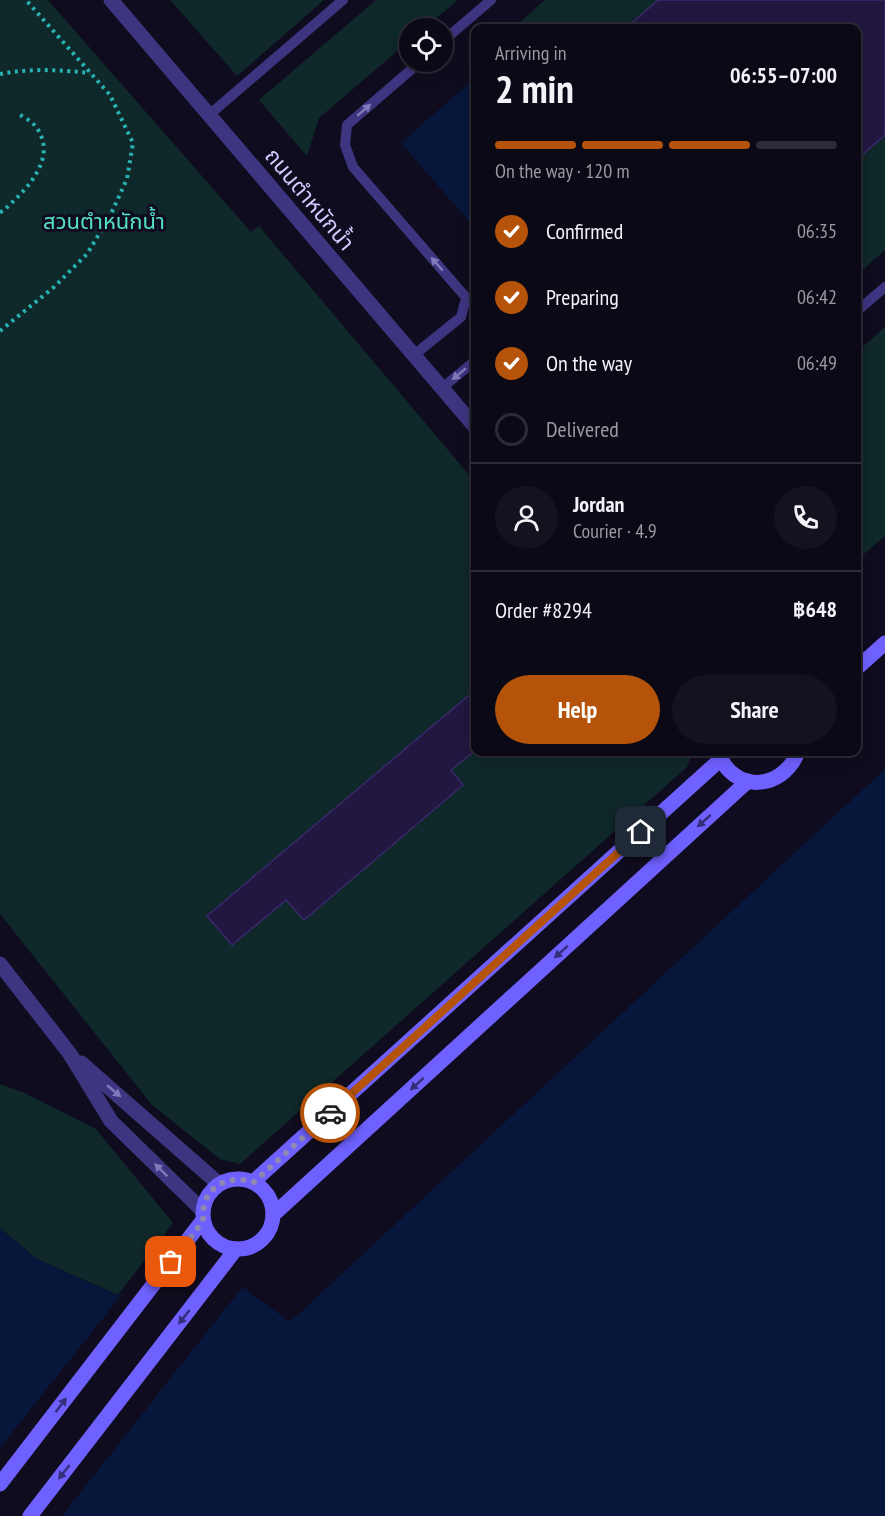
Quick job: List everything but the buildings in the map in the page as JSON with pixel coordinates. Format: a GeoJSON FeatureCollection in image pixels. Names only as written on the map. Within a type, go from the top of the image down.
{"type":"FeatureCollection","features":[{"type":"Feature","properties":{"kind":"main road"},"geometry":{"type":"LineString","coordinates":[[861,665],[885,643]]}},
{"type":"Feature","properties":{"kind":"main road"},"geometry":{"type":"LineString","coordinates":[[254,1182],[719,756]]}},
{"type":"Feature","properties":{"kind":"main road"},"geometry":{"type":"LineString","coordinates":[[721,756],[727,768],[736,776],[748,781],[761,782],[774,779],[785,772],[796,756]]}},
{"type":"Feature","properties":{"kind":"main road"},"geometry":{"type":"LineString","coordinates":[[273,1215],[748,781]]}},
{"type":"Feature","properties":{"kind":"main road"},"geometry":{"type":"LineString","coordinates":[[0,1484],[185,1243],[203,1215],[208,1195],[219,1184],[242,1179],[254,1182],[271,1202],[273,1215],[271,1226],[265,1236],[247,1248],[236,1249],[218,1243],[211,1237],[203,1215]]}},
{"type":"Feature","properties":{"kind":"main road"},"geometry":{"type":"LineString","coordinates":[[30,1516],[236,1249]]}},
{"type":"Feature","properties":{"kind":"street","name":"ถนนตำหนักน้ำ"},"geometry":{"type":"LineString","coordinates":[[111,0],[471,422]]}},
{"type":"Feature","properties":{"kind":"street"},"geometry":{"type":"LineString","coordinates":[[0,964],[70,1053],[111,1121],[203,1215]]}},
{"type":"Feature","properties":{"kind":"street"},"geometry":{"type":"LineString","coordinates":[[70,1053],[219,1184]]}},
{"type":"Feature","properties":{"kind":"lane"},"geometry":{"type":"LineString","coordinates":[[209,115],[343,0]]}},
{"type":"Feature","properties":{"kind":"lane"},"geometry":{"type":"LineString","coordinates":[[453,33],[491,0]]}},
{"type":"Feature","properties":{"kind":"lane"},"geometry":{"type":"LineString","coordinates":[[408,72],[347,125],[345,146],[352,167],[471,304]]}},
{"type":"Feature","properties":{"kind":"lane"},"geometry":{"type":"LineString","coordinates":[[861,308],[885,287]]}},
{"type":"Feature","properties":{"kind":"lane"},"geometry":{"type":"LineString","coordinates":[[414,356],[461,317],[466,298]]}},
{"type":"Feature","properties":{"kind":"lane"},"geometry":{"type":"LineString","coordinates":[[442,388],[471,364]]}},
{"type":"Feature","properties":{"kind":"path"},"geometry":{"type":"LineString","coordinates":[[0,330],[54,287],[87,254],[110,216],[127,179],[134,143],[110,95],[26,0]]}},
{"type":"Feature","properties":{"kind":"path"},"geometry":{"type":"LineString","coordinates":[[0,74],[49,69],[91,73]]}},
{"type":"Feature","properties":{"kind":"path"},"geometry":{"type":"LineString","coordinates":[[0,212],[23,193],[40,168],[45,144],[36,125],[17,113]]}},
{"type":"Feature","properties":{"kind":"path"},"geometry":{"type":"LineString","coordinates":[[0,324],[6,326]]}},
{"type":"Feature","properties":{"kind":"green space","name":"สวนตำหนักน้ำ"},"geometry":{"type":"Polygon","coordinates":[[[0,0],[48,0],[251,232],[259,226],[471,477],[471,756],[692,756],[686,768],[240,1164],[220,1159],[152,1105],[0,914],[0,0]]]}},
{"type":"Feature","properties":{"kind":"green space"},"geometry":{"type":"Polygon","coordinates":[[[170,0],[324,0],[237,76],[170,0]]]}},
{"type":"Feature","properties":{"kind":"green space"},"geometry":{"type":"Polygon","coordinates":[[[376,0],[458,0],[436,18],[399,18],[399,50],[319,118],[307,156],[259,100],[376,0]]]}},
{"type":"Feature","properties":{"kind":"green space"},"geometry":{"type":"Polygon","coordinates":[[[545,0],[885,0],[885,250],[861,271],[861,24],[518,24],[545,0]]]}},
{"type":"Feature","properties":{"kind":"green space"},"geometry":{"type":"Polygon","coordinates":[[[885,327],[885,536],[861,557],[861,348],[885,327]]]}},
{"type":"Feature","properties":{"kind":"green space"},"geometry":{"type":"Polygon","coordinates":[[[0,1084],[25,1093],[96,1129],[173,1223],[118,1295],[37,1259],[0,1228],[0,1084]]]}},
{"type":"Feature","properties":{"kind":"water"},"geometry":{"type":"Polygon","coordinates":[[[471,82],[471,223],[401,143],[471,82]]]}},
{"type":"Feature","properties":{"kind":"water"},"geometry":{"type":"Polygon","coordinates":[[[885,769],[885,1516],[0,1516],[0,1228],[37,1259],[117,1295],[220,1271],[290,1322],[885,769]]]}},
{"type":"Feature","properties":{"kind":"pier"},"geometry":{"type":"Polygon","coordinates":[[[220,1268],[244,1285],[62,1516],[0,1516],[0,1448],[125,1290],[220,1268]]]}},
{"type":"Feature","properties":{"kind":"way so far"},"geometry":{"type":"LineString","coordinates":[[171,1262],[203,1220],[204,1202],[213,1189],[230,1180],[242,1179],[254,1182],[330,1113]]}},
{"type":"Feature","properties":{"kind":"route"},"geometry":{"type":"LineString","coordinates":[[330,1113],[641,832]]}}]}
